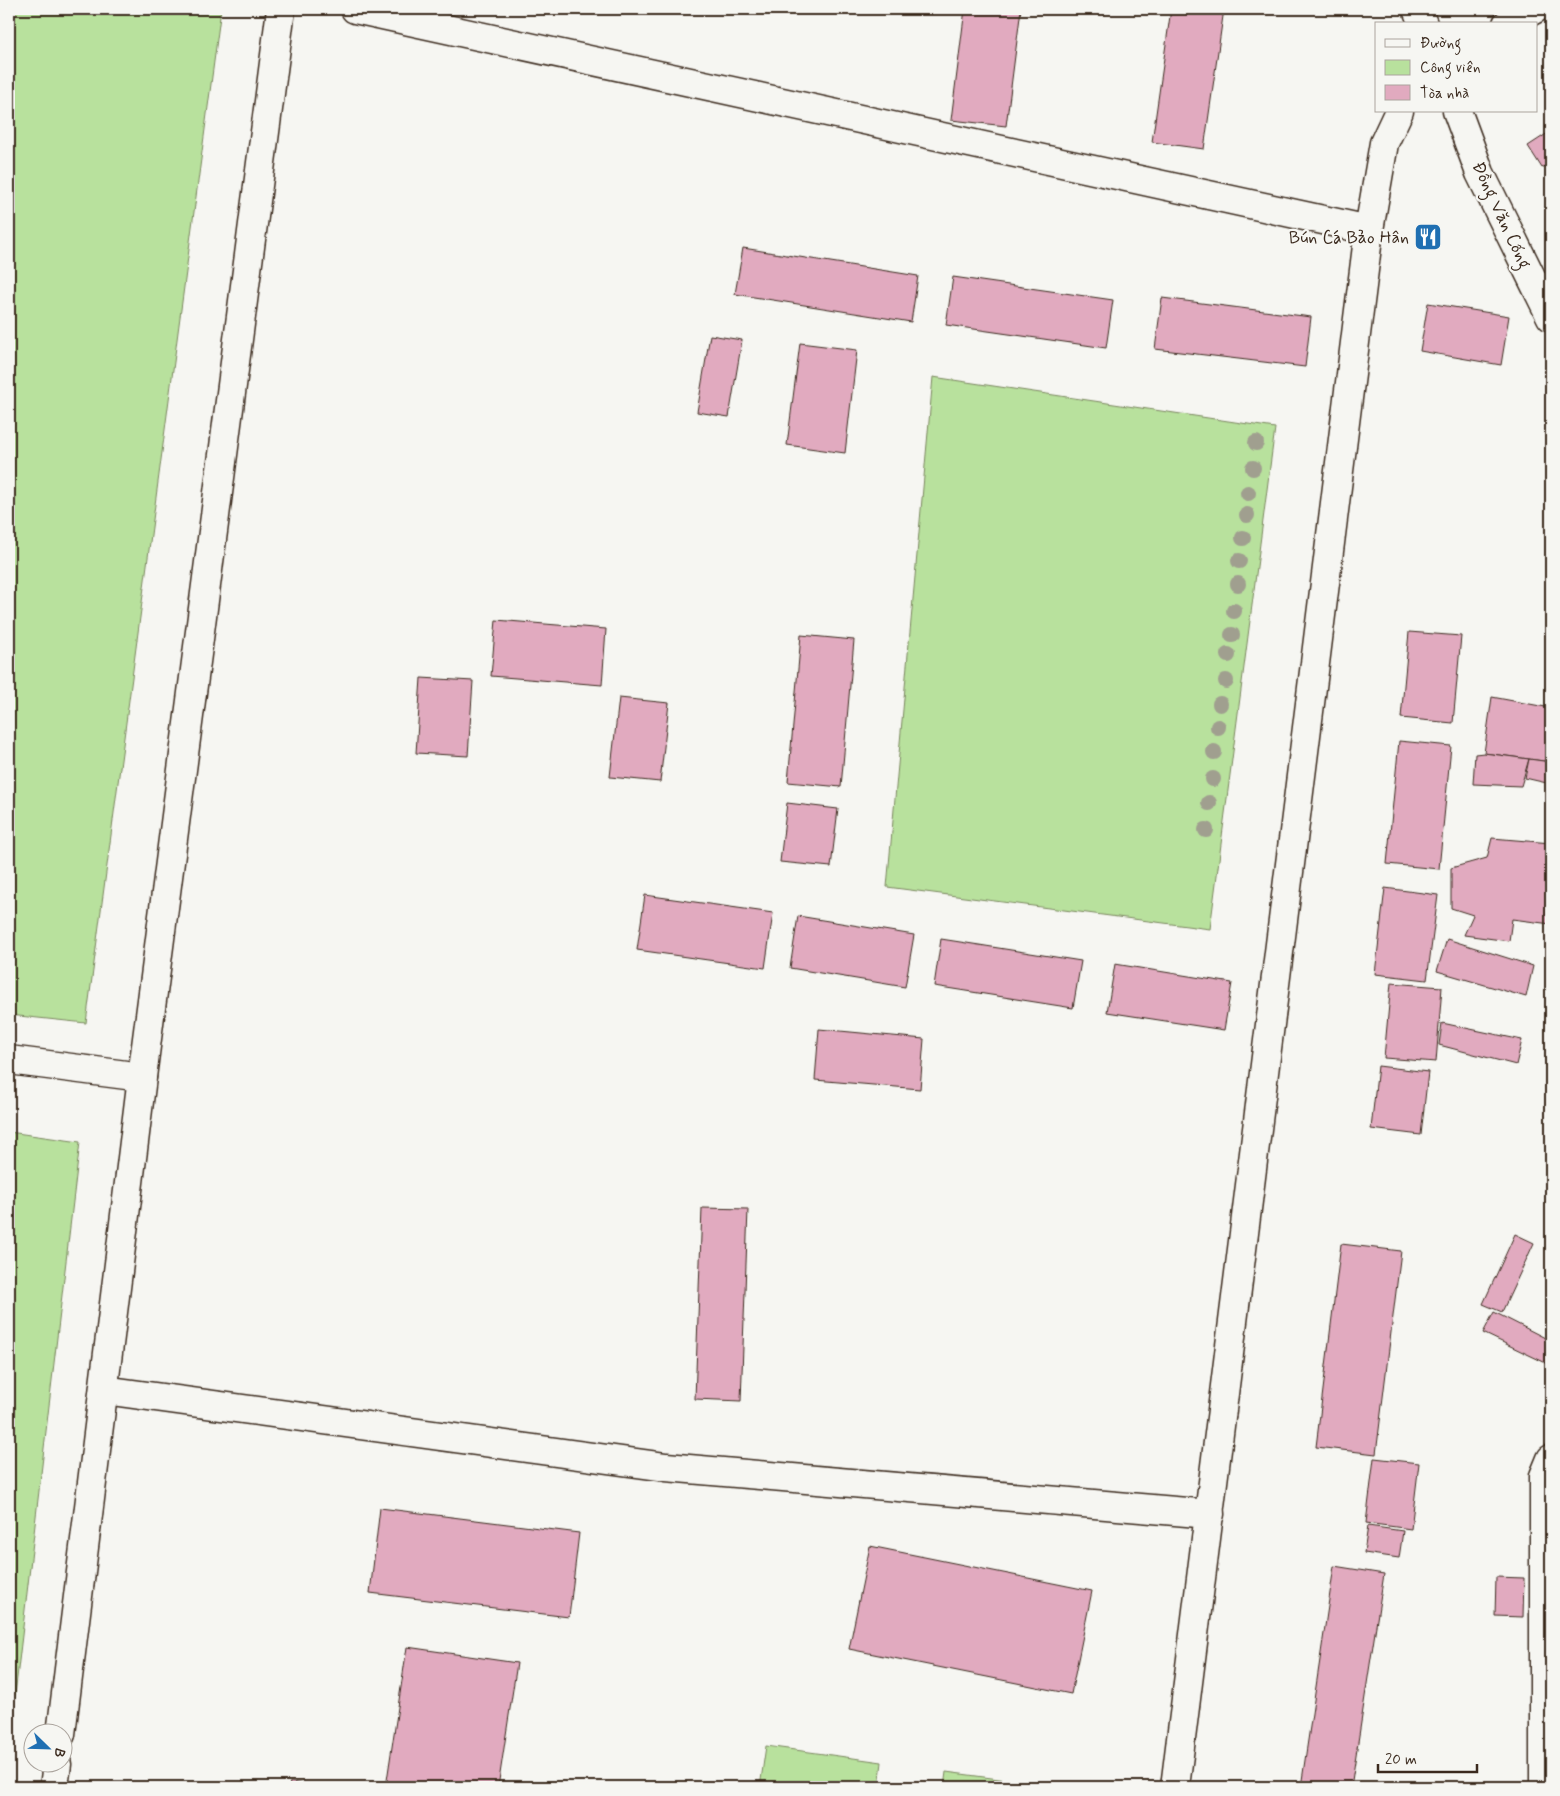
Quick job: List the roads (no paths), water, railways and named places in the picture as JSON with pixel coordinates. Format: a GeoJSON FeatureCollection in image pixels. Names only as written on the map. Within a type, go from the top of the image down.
{"type":"FeatureCollection","features":[{"type":"Feature","properties":{"kind":"street"},"geometry":{"type":"LineString","coordinates":[[62,1724],[142,1077],[281,9]]}},
{"type":"Feature","properties":{"kind":"street"},"geometry":{"type":"LineString","coordinates":[[354,9],[1369,230]]}},
{"type":"Feature","properties":{"kind":"street"},"geometry":{"type":"LineString","coordinates":[[1417,9],[1422,22]]}},
{"type":"Feature","properties":{"kind":"street"},"geometry":{"type":"LineString","coordinates":[[1511,22],[1535,9]]}},
{"type":"Feature","properties":{"kind":"street"},"geometry":{"type":"LineString","coordinates":[[1175,1787],[1369,230],[1384,143],[1398,112]]}},
{"type":"Feature","properties":{"kind":"street","name":"Đồng Văn Cống"},"geometry":{"type":"LineString","coordinates":[[1457,112],[1480,172],[1551,317]]}},
{"type":"Feature","properties":{"kind":"street"},"geometry":{"type":"LineString","coordinates":[[9,1060],[142,1077]]}},
{"type":"Feature","properties":{"kind":"street"},"geometry":{"type":"LineString","coordinates":[[104,1390],[666,1467],[1210,1514]]}},
{"type":"Feature","properties":{"kind":"street"},"geometry":{"type":"LineString","coordinates":[[1544,1787],[1548,1525],[1544,1476],[1551,1459]]}},
{"type":"Feature","properties":{"kind":"street"},"geometry":{"type":"LineString","coordinates":[[54,1787],[56,1774]]}},
{"type":"Feature","properties":{"kind":"place","name":"Bún Cá Bảo Hân"},"geometry":{"type":"Point","coordinates":[1428,237]}}]}
